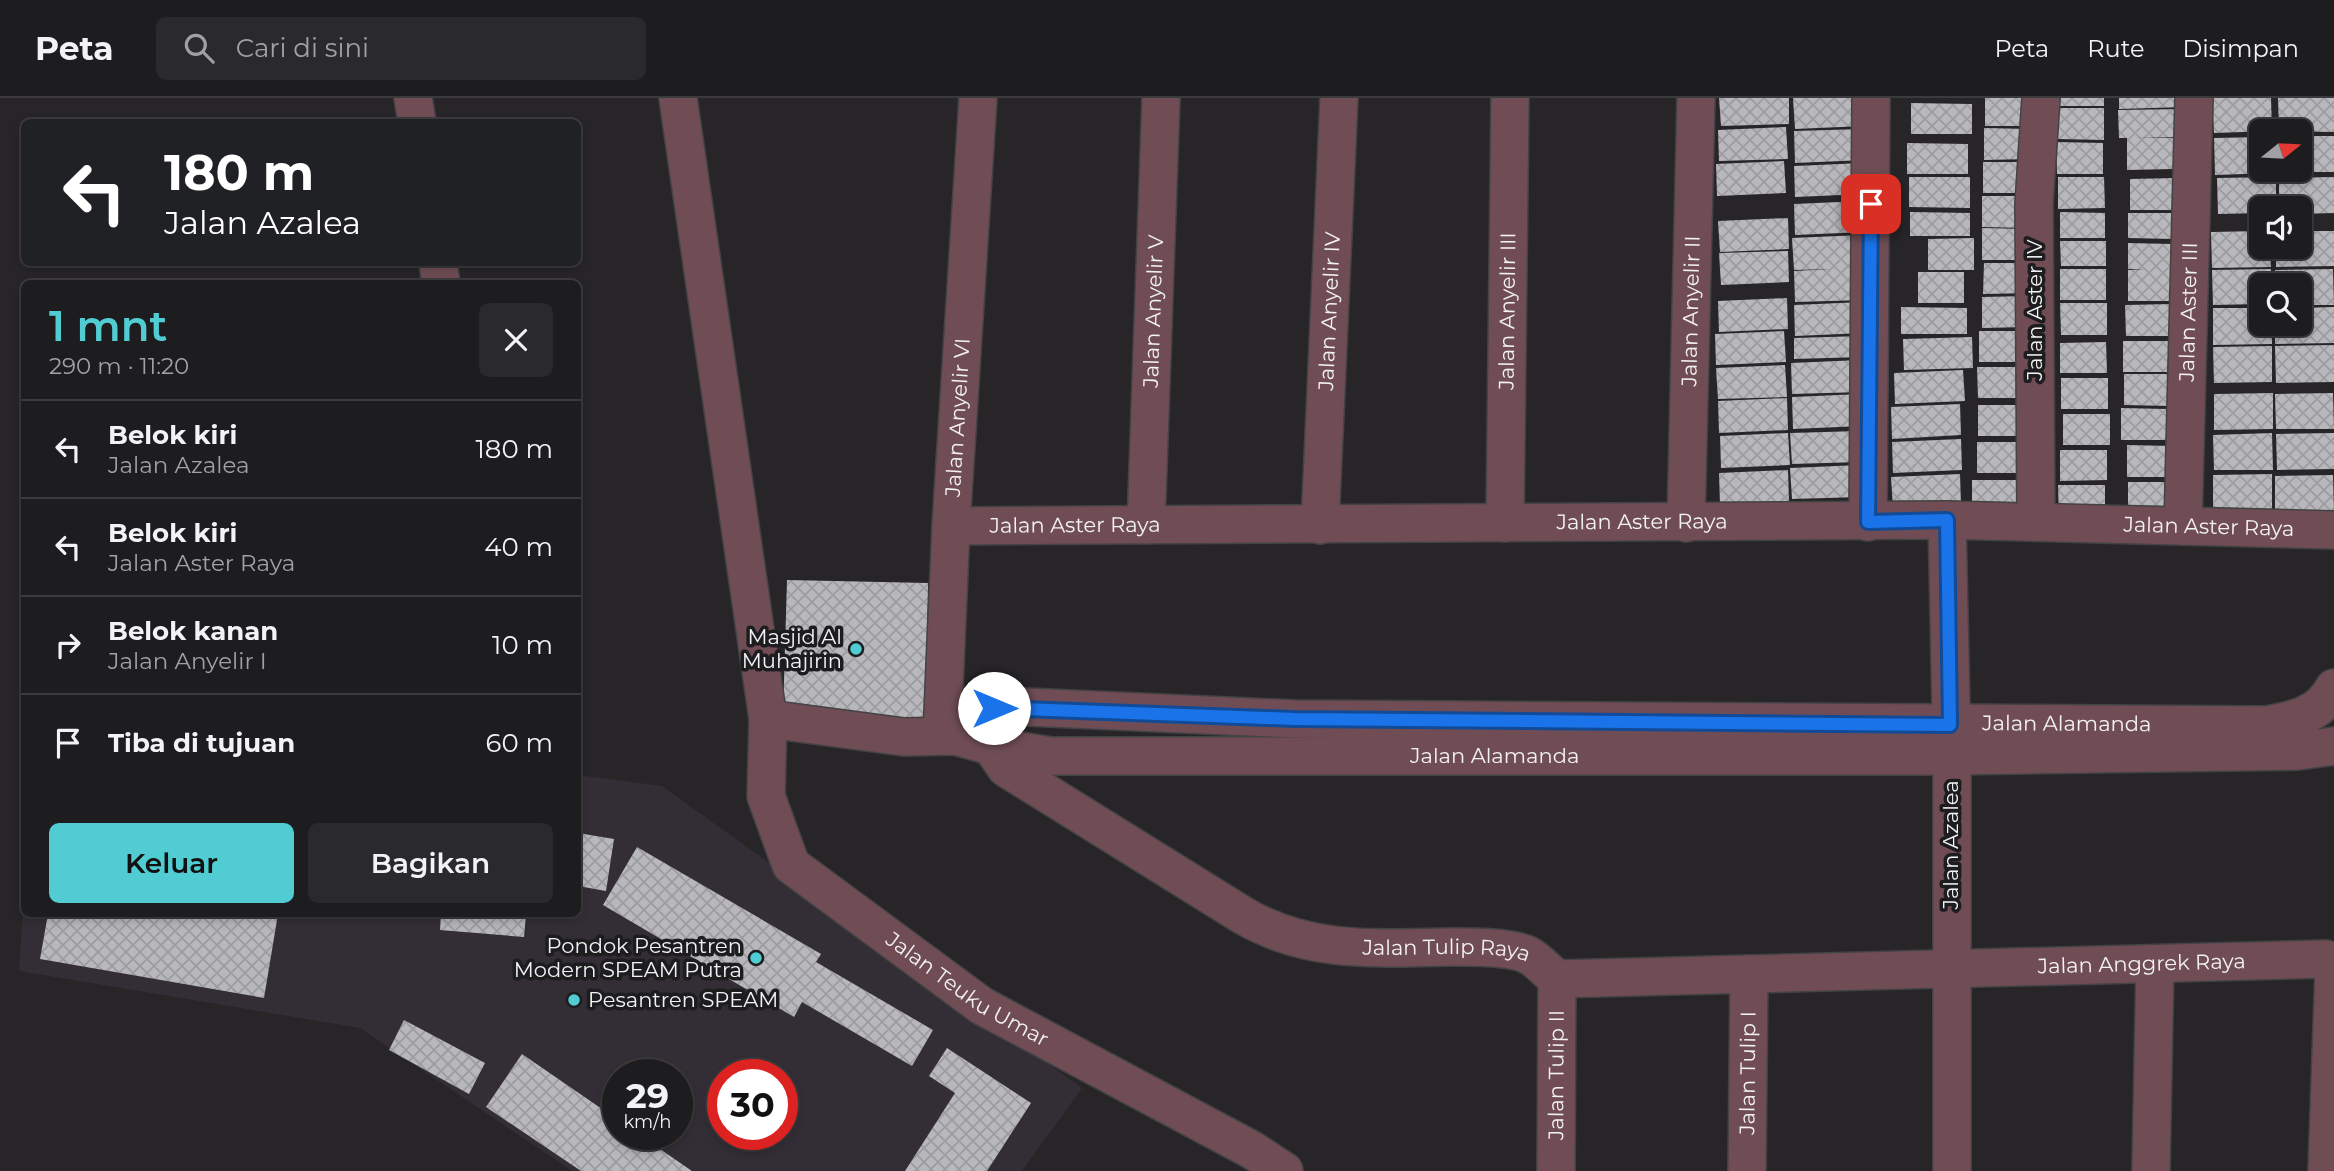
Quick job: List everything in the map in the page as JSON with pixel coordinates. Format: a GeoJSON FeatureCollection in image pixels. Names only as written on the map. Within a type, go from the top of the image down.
{"type":"FeatureCollection","features":[{"type":"Feature","properties":{"kind":"street"},"geometry":{"type":"LineString","coordinates":[[413,98],[416,119]]}},
{"type":"Feature","properties":{"kind":"street","name":"Jalan Teuku Umar"},"geometry":{"type":"LineString","coordinates":[[678,98],[768,719],[766,796],[791,865],[982,1006],[1252,1150],[1284,1171]]}},
{"type":"Feature","properties":{"kind":"street","name":"Jalan Anyelir VI"},"geometry":{"type":"LineString","coordinates":[[949,735],[951,526],[978,98]]}},
{"type":"Feature","properties":{"kind":"street","name":"Jalan Anyelir V"},"geometry":{"type":"LineString","coordinates":[[1146,526],[1161,98]]}},
{"type":"Feature","properties":{"kind":"street","name":"Jalan Anyelir IV"},"geometry":{"type":"LineString","coordinates":[[1320,525],[1339,98]]}},
{"type":"Feature","properties":{"kind":"street","name":"Jalan Anyelir III"},"geometry":{"type":"LineString","coordinates":[[1505,523],[1510,98]]}},
{"type":"Feature","properties":{"kind":"street","name":"Jalan Anyelir II"},"geometry":{"type":"LineString","coordinates":[[1686,523],[1696,98]]}},
{"type":"Feature","properties":{"kind":"street"},"geometry":{"type":"LineString","coordinates":[[1868,522],[1871,98]]}},
{"type":"Feature","properties":{"kind":"street","name":"Jalan Aster IV"},"geometry":{"type":"LineString","coordinates":[[2036,522],[2034,204],[2041,98]]}},
{"type":"Feature","properties":{"kind":"street","name":"Jalan Aster III"},"geometry":{"type":"LineString","coordinates":[[2183,526],[2194,98]]}},
{"type":"Feature","properties":{"kind":"street","name":"Jalan Aster Raya"},"geometry":{"type":"LineString","coordinates":[[951,526],[1947,520],[2334,530]]}},
{"type":"Feature","properties":{"kind":"street","name":"Jalan Azalea"},"geometry":{"type":"LineString","coordinates":[[1947,520],[1951,741],[1952,1171]]}},
{"type":"Feature","properties":{"kind":"street","name":"Jalan Alamanda"},"geometry":{"type":"LineString","coordinates":[[768,719],[904,737],[949,735],[988,729],[1051,756],[1951,741],[2266,725],[2298,719],[2320,708],[2334,688]]}},
{"type":"Feature","properties":{"kind":"street","name":"Jalan Tulip Raya"},"geometry":{"type":"LineString","coordinates":[[988,729],[1000,761],[1011,771],[1268,930],[1293,939],[1355,948],[1482,946],[1528,955],[1557,979],[1951,969]]}},
{"type":"Feature","properties":{"kind":"street","name":"Jalan Alamanda"},"geometry":{"type":"LineString","coordinates":[[1951,741],[2298,751],[2334,746]]}},
{"type":"Feature","properties":{"kind":"street","name":"Jalan Anggrek Raya"},"geometry":{"type":"LineString","coordinates":[[1951,969],[2326,959],[2333,966]]}},
{"type":"Feature","properties":{"kind":"street"},"geometry":{"type":"LineString","coordinates":[[2151,1171],[2155,964]]}},
{"type":"Feature","properties":{"kind":"street"},"geometry":{"type":"LineString","coordinates":[[2327,1171],[2333,966]]}},
{"type":"Feature","properties":{"kind":"street","name":"Jalan Tulip I"},"geometry":{"type":"LineString","coordinates":[[1747,1171],[1749,974]]}},
{"type":"Feature","properties":{"kind":"street","name":"Jalan Tulip II"},"geometry":{"type":"LineString","coordinates":[[1556,1171],[1557,979]]}},
{"type":"Feature","properties":{"kind":"shaded area","name":"Pesantren SPEAM"},"geometry":{"type":"Polygon","coordinates":[[[581,775],[662,786],[1082,1088],[1022,1171],[572,1171],[360,1028],[19,971],[23,917],[581,917],[581,775]]]}},
{"type":"Feature","properties":{"kind":"building"},"geometry":{"type":"Polygon","coordinates":[[[1719,98],[1789,98],[1789,124],[1721,126],[1719,98]]]}},
{"type":"Feature","properties":{"kind":"building"},"geometry":{"type":"Polygon","coordinates":[[[1793,98],[1863,98],[1864,126],[1795,129],[1793,98]]]}},
{"type":"Feature","properties":{"kind":"building"},"geometry":{"type":"Polygon","coordinates":[[[1985,98],[2032,98],[2032,126],[1985,126],[1985,98]]]}},
{"type":"Feature","properties":{"kind":"building"},"geometry":{"type":"Polygon","coordinates":[[[2059,98],[2104,98],[2104,106],[2059,106],[2059,98]]]}},
{"type":"Feature","properties":{"kind":"building"},"geometry":{"type":"Polygon","coordinates":[[[2119,98],[2185,98],[2185,107],[2119,109],[2119,98]]]}},
{"type":"Feature","properties":{"kind":"building"},"geometry":{"type":"Polygon","coordinates":[[[2212,98],[2271,98],[2272,119],[2249,119],[2249,132],[2214,133],[2212,98]]]}},
{"type":"Feature","properties":{"kind":"building"},"geometry":{"type":"Polygon","coordinates":[[[2278,98],[2334,98],[2334,132],[2312,132],[2312,119],[2279,119],[2278,98]]]}},
{"type":"Feature","properties":{"kind":"building"},"geometry":{"type":"Polygon","coordinates":[[[1911,103],[1972,104],[1972,134],[1911,134],[1911,103]]]}},
{"type":"Feature","properties":{"kind":"building"},"geometry":{"type":"Polygon","coordinates":[[[2058,108],[2104,108],[2104,140],[2058,139],[2058,108]]]}},
{"type":"Feature","properties":{"kind":"building"},"geometry":{"type":"Polygon","coordinates":[[[2184,109],[2184,137],[2136,138],[2173,138],[2173,169],[2127,170],[2127,138],[2119,138],[2118,110],[2184,109]]]}},
{"type":"Feature","properties":{"kind":"building"},"geometry":{"type":"Polygon","coordinates":[[[1786,127],[1788,159],[1719,161],[1718,130],[1786,127]]]}},
{"type":"Feature","properties":{"kind":"building"},"geometry":{"type":"Polygon","coordinates":[[[1984,128],[2030,129],[2030,159],[1984,160],[1984,128]]]}},
{"type":"Feature","properties":{"kind":"building"},"geometry":{"type":"Polygon","coordinates":[[[1863,129],[1865,160],[1795,163],[1794,131],[1863,129]]]}},
{"type":"Feature","properties":{"kind":"building"},"geometry":{"type":"Polygon","coordinates":[[[2312,136],[2334,136],[2334,172],[2312,172],[2312,136]]]}},
{"type":"Feature","properties":{"kind":"building"},"geometry":{"type":"Polygon","coordinates":[[[2249,137],[2249,174],[2215,175],[2214,138],[2249,137]]]}},
{"type":"Feature","properties":{"kind":"building"},"geometry":{"type":"Polygon","coordinates":[[[2056,142],[2103,143],[2103,174],[2057,174],[2056,142]]]}},
{"type":"Feature","properties":{"kind":"building"},"geometry":{"type":"Polygon","coordinates":[[[1907,143],[1968,144],[1968,174],[1907,174],[1907,143]]]}},
{"type":"Feature","properties":{"kind":"building"},"geometry":{"type":"Polygon","coordinates":[[[1784,161],[1786,193],[1717,196],[1716,164],[1784,161]]]}},
{"type":"Feature","properties":{"kind":"building"},"geometry":{"type":"Polygon","coordinates":[[[1983,162],[2029,162],[2029,193],[1983,193],[1983,162]]]}},
{"type":"Feature","properties":{"kind":"building"},"geometry":{"type":"Polygon","coordinates":[[[1863,163],[1864,194],[1795,197],[1794,166],[1863,163]]]}},
{"type":"Feature","properties":{"kind":"building"},"geometry":{"type":"Polygon","coordinates":[[[1909,177],[1970,177],[1970,208],[1909,207],[1909,177]]]}},
{"type":"Feature","properties":{"kind":"building"},"geometry":{"type":"Polygon","coordinates":[[[2058,177],[2104,177],[2105,208],[2058,209],[2058,177]]]}},
{"type":"Feature","properties":{"kind":"building"},"geometry":{"type":"Polygon","coordinates":[[[2249,177],[2249,182],[2276,182],[2276,196],[2249,196],[2249,213],[2218,214],[2217,178],[2249,177]]]}},
{"type":"Feature","properties":{"kind":"building"},"geometry":{"type":"Polygon","coordinates":[[[2312,177],[2334,177],[2334,213],[2312,214],[2312,196],[2279,196],[2279,182],[2312,182],[2312,177]]]}},
{"type":"Feature","properties":{"kind":"building"},"geometry":{"type":"Polygon","coordinates":[[[2176,178],[2177,210],[2130,210],[2130,179],[2176,178]]]}},
{"type":"Feature","properties":{"kind":"building"},"geometry":{"type":"Polygon","coordinates":[[[1982,196],[2028,196],[2028,228],[1982,227],[1982,196]]]}},
{"type":"Feature","properties":{"kind":"building"},"geometry":{"type":"Polygon","coordinates":[[[1862,201],[1864,232],[1795,235],[1794,204],[1862,201]]]}},
{"type":"Feature","properties":{"kind":"building"},"geometry":{"type":"Polygon","coordinates":[[[1910,212],[1970,213],[1970,236],[1910,236],[1910,212]]]}},
{"type":"Feature","properties":{"kind":"building"},"geometry":{"type":"Polygon","coordinates":[[[2060,212],[2105,213],[2105,238],[2060,238],[2060,212]]]}},
{"type":"Feature","properties":{"kind":"building"},"geometry":{"type":"Polygon","coordinates":[[[2128,213],[2174,213],[2173,239],[2128,238],[2128,213]]]}},
{"type":"Feature","properties":{"kind":"building"},"geometry":{"type":"Polygon","coordinates":[[[1788,218],[1789,249],[1720,252],[1718,221],[1788,218]]]}},
{"type":"Feature","properties":{"kind":"building"},"geometry":{"type":"Polygon","coordinates":[[[1982,228],[2029,229],[2029,260],[1982,260],[1982,228]]]}},
{"type":"Feature","properties":{"kind":"building"},"geometry":{"type":"Polygon","coordinates":[[[2249,231],[2249,259],[2271,259],[2271,267],[2212,268],[2211,232],[2249,231]]]}},
{"type":"Feature","properties":{"kind":"building"},"geometry":{"type":"Polygon","coordinates":[[[2312,231],[2334,231],[2334,266],[2276,267],[2276,259],[2312,259],[2312,231]]]}},
{"type":"Feature","properties":{"kind":"building"},"geometry":{"type":"Polygon","coordinates":[[[1862,235],[1864,300],[1795,302],[1794,271],[1831,269],[1794,270],[1792,238],[1862,235]]]}},
{"type":"Feature","properties":{"kind":"building"},"geometry":{"type":"Polygon","coordinates":[[[1974,238],[1974,270],[1928,270],[1928,239],[1974,238]]]}},
{"type":"Feature","properties":{"kind":"building"},"geometry":{"type":"Polygon","coordinates":[[[2060,241],[2106,241],[2106,266],[2061,266],[2060,241]]]}},
{"type":"Feature","properties":{"kind":"building"},"geometry":{"type":"Polygon","coordinates":[[[2128,243],[2173,244],[2175,301],[2128,301],[2128,270],[2145,269],[2128,269],[2128,243]]]}},
{"type":"Feature","properties":{"kind":"building"},"geometry":{"type":"Polygon","coordinates":[[[1788,251],[1789,282],[1721,285],[1719,253],[1788,251]]]}},
{"type":"Feature","properties":{"kind":"building"},"geometry":{"type":"Polygon","coordinates":[[[1984,263],[2030,263],[2030,293],[1983,294],[1984,263]]]}},
{"type":"Feature","properties":{"kind":"building"},"geometry":{"type":"Polygon","coordinates":[[[2060,269],[2106,269],[2106,300],[2060,300],[2060,269]]]}},
{"type":"Feature","properties":{"kind":"building"},"geometry":{"type":"Polygon","coordinates":[[[2271,269],[2271,273],[2249,273],[2249,304],[2213,305],[2212,270],[2271,269]]]}},
{"type":"Feature","properties":{"kind":"building"},"geometry":{"type":"Polygon","coordinates":[[[2333,269],[2334,305],[2312,305],[2312,273],[2275,273],[2275,270],[2333,269]]]}},
{"type":"Feature","properties":{"kind":"building"},"geometry":{"type":"Polygon","coordinates":[[[1918,272],[1964,272],[1964,303],[1918,303],[1918,272]]]}},
{"type":"Feature","properties":{"kind":"building"},"geometry":{"type":"Polygon","coordinates":[[[2028,296],[2028,327],[1982,328],[1982,297],[2028,296]]]}},
{"type":"Feature","properties":{"kind":"building"},"geometry":{"type":"Polygon","coordinates":[[[1787,298],[1788,329],[1719,332],[1718,301],[1787,298]]]}},
{"type":"Feature","properties":{"kind":"building"},"geometry":{"type":"Polygon","coordinates":[[[1863,302],[1864,333],[1795,336],[1794,305],[1863,302]]]}},
{"type":"Feature","properties":{"kind":"building"},"geometry":{"type":"Polygon","coordinates":[[[2060,303],[2107,303],[2107,335],[2061,335],[2060,303]]]}},
{"type":"Feature","properties":{"kind":"building"},"geometry":{"type":"Polygon","coordinates":[[[2172,304],[2172,336],[2126,336],[2125,305],[2172,304]]]}},
{"type":"Feature","properties":{"kind":"building"},"geometry":{"type":"Polygon","coordinates":[[[1901,307],[1967,308],[1967,334],[1901,334],[1901,307]]]}},
{"type":"Feature","properties":{"kind":"building"},"geometry":{"type":"Polygon","coordinates":[[[2334,307],[2334,343],[2275,344],[2275,336],[2312,336],[2312,308],[2334,307]]]}},
{"type":"Feature","properties":{"kind":"building"},"geometry":{"type":"Polygon","coordinates":[[[2213,308],[2249,308],[2249,336],[2272,336],[2272,344],[2213,345],[2213,308]]]}},
{"type":"Feature","properties":{"kind":"building"},"geometry":{"type":"Polygon","coordinates":[[[1784,331],[1786,362],[1716,365],[1715,334],[1784,331]]]}},
{"type":"Feature","properties":{"kind":"building"},"geometry":{"type":"Polygon","coordinates":[[[1979,331],[2026,331],[2026,362],[1979,362],[1979,331]]]}},
{"type":"Feature","properties":{"kind":"building"},"geometry":{"type":"Polygon","coordinates":[[[1862,336],[1862,357],[1794,359],[1794,338],[1862,336]]]}},
{"type":"Feature","properties":{"kind":"building"},"geometry":{"type":"Polygon","coordinates":[[[1972,337],[1973,368],[1904,370],[1903,339],[1972,337]]]}},
{"type":"Feature","properties":{"kind":"building"},"geometry":{"type":"Polygon","coordinates":[[[2123,341],[2169,341],[2170,372],[2123,372],[2123,341]]]}},
{"type":"Feature","properties":{"kind":"building"},"geometry":{"type":"Polygon","coordinates":[[[2106,342],[2107,373],[2060,373],[2060,343],[2106,342]]]}},
{"type":"Feature","properties":{"kind":"building"},"geometry":{"type":"Polygon","coordinates":[[[2334,345],[2334,382],[2276,383],[2275,346],[2334,345]]]}},
{"type":"Feature","properties":{"kind":"building"},"geometry":{"type":"Polygon","coordinates":[[[2272,346],[2272,382],[2214,383],[2213,347],[2272,346]]]}},
{"type":"Feature","properties":{"kind":"building"},"geometry":{"type":"Polygon","coordinates":[[[1860,360],[1862,392],[1792,394],[1791,363],[1860,360]]]}},
{"type":"Feature","properties":{"kind":"building"},"geometry":{"type":"Polygon","coordinates":[[[1785,365],[1787,397],[1718,399],[1716,368],[1785,365]]]}},
{"type":"Feature","properties":{"kind":"building"},"geometry":{"type":"Polygon","coordinates":[[[1977,367],[2024,367],[2024,398],[1978,398],[1977,367]]]}},
{"type":"Feature","properties":{"kind":"building"},"geometry":{"type":"Polygon","coordinates":[[[1963,370],[1965,401],[1895,404],[1894,373],[1963,370]]]}},
{"type":"Feature","properties":{"kind":"building"},"geometry":{"type":"Polygon","coordinates":[[[2124,374],[2170,374],[2171,406],[2124,405],[2124,374]]]}},
{"type":"Feature","properties":{"kind":"building"},"geometry":{"type":"Polygon","coordinates":[[[2061,378],[2108,378],[2108,409],[2061,409],[2061,378]]]}},
{"type":"Feature","properties":{"kind":"building"},"geometry":{"type":"Polygon","coordinates":[[[2273,393],[2273,429],[2214,430],[2214,394],[2273,393]]]}},
{"type":"Feature","properties":{"kind":"building"},"geometry":{"type":"Polygon","coordinates":[[[2333,393],[2334,429],[2276,429],[2275,394],[2333,393]]]}},
{"type":"Feature","properties":{"kind":"building"},"geometry":{"type":"Polygon","coordinates":[[[1861,394],[1862,426],[1793,429],[1792,397],[1861,394]]]}},
{"type":"Feature","properties":{"kind":"building"},"geometry":{"type":"Polygon","coordinates":[[[1787,398],[1788,430],[1719,433],[1718,401],[1787,398]]]}},
{"type":"Feature","properties":{"kind":"building"},"geometry":{"type":"Polygon","coordinates":[[[1960,404],[1961,435],[1892,439],[1891,407],[1960,404]]]}},
{"type":"Feature","properties":{"kind":"building"},"geometry":{"type":"Polygon","coordinates":[[[1978,405],[2024,405],[2025,436],[1978,436],[1978,405]]]}},
{"type":"Feature","properties":{"kind":"building"},"geometry":{"type":"Polygon","coordinates":[[[2121,408],[2167,409],[2167,440],[2121,440],[2121,408]]]}},
{"type":"Feature","properties":{"kind":"building"},"geometry":{"type":"Polygon","coordinates":[[[2063,414],[2110,414],[2110,445],[2063,445],[2063,414]]]}},
{"type":"Feature","properties":{"kind":"building"},"geometry":{"type":"Polygon","coordinates":[[[1859,431],[1860,462],[1792,464],[1790,433],[1859,431]]]}},
{"type":"Feature","properties":{"kind":"building"},"geometry":{"type":"Polygon","coordinates":[[[1788,433],[1790,465],[1721,468],[1720,436],[1788,433]]]}},
{"type":"Feature","properties":{"kind":"building"},"geometry":{"type":"Polygon","coordinates":[[[2272,433],[2273,470],[2214,470],[2213,435],[2272,433]]]}},
{"type":"Feature","properties":{"kind":"building"},"geometry":{"type":"Polygon","coordinates":[[[2334,433],[2334,469],[2277,470],[2276,434],[2334,433]]]}},
{"type":"Feature","properties":{"kind":"building"},"geometry":{"type":"Polygon","coordinates":[[[1961,439],[1962,470],[1893,473],[1892,442],[1961,439]]]}},
{"type":"Feature","properties":{"kind":"building"},"geometry":{"type":"Polygon","coordinates":[[[1977,442],[2023,442],[2023,473],[1977,473],[1977,442]]]}},
{"type":"Feature","properties":{"kind":"building"},"geometry":{"type":"Polygon","coordinates":[[[2127,445],[2173,446],[2173,477],[2127,477],[2127,445]]]}},
{"type":"Feature","properties":{"kind":"building"},"geometry":{"type":"Polygon","coordinates":[[[2060,450],[2107,450],[2107,480],[2060,481],[2060,450]]]}},
{"type":"Feature","properties":{"kind":"building"},"geometry":{"type":"Polygon","coordinates":[[[1859,465],[1860,497],[1792,499],[1790,468],[1859,465]]]}},
{"type":"Feature","properties":{"kind":"building"},"geometry":{"type":"Polygon","coordinates":[[[1788,470],[1789,502],[1720,504],[1719,473],[1788,470]]]}},
{"type":"Feature","properties":{"kind":"building"},"geometry":{"type":"Polygon","coordinates":[[[1960,474],[1961,505],[1893,508],[1891,477],[1960,474]]]}},
{"type":"Feature","properties":{"kind":"building"},"geometry":{"type":"Polygon","coordinates":[[[2272,474],[2272,510],[2213,511],[2213,475],[2272,474]]]}},
{"type":"Feature","properties":{"kind":"building"},"geometry":{"type":"Polygon","coordinates":[[[2333,475],[2334,511],[2275,512],[2275,476],[2333,475]]]}},
{"type":"Feature","properties":{"kind":"building"},"geometry":{"type":"Polygon","coordinates":[[[1972,480],[2018,480],[2018,511],[1972,511],[1972,480]]]}},
{"type":"Feature","properties":{"kind":"building"},"geometry":{"type":"Polygon","coordinates":[[[2128,482],[2175,482],[2175,513],[2128,513],[2128,482]]]}},
{"type":"Feature","properties":{"kind":"building"},"geometry":{"type":"Polygon","coordinates":[[[2058,485],[2105,485],[2105,516],[2059,516],[2058,485]]]}},
{"type":"Feature","properties":{"kind":"building","name":"Masjid Al Muhajirin"},"geometry":{"type":"Polygon","coordinates":[[[787,580],[928,583],[926,719],[783,715],[787,580]]]}},
{"type":"Feature","properties":{"kind":"building","name":"Pondok Pesantren Modern SPEAM Putra"},"geometry":{"type":"Polygon","coordinates":[[[581,834],[614,839],[606,891],[581,887],[581,834]]]}},
{"type":"Feature","properties":{"kind":"building","name":"Pondok Pesantren Modern SPEAM Putra"},"geometry":{"type":"Polygon","coordinates":[[[637,847],[821,954],[816,962],[933,1030],[912,1066],[802,1002],[794,1017],[603,905],[637,847]]]}},
{"type":"Feature","properties":{"kind":"building"},"geometry":{"type":"Polygon","coordinates":[[[47,917],[278,917],[264,998],[40,959],[47,917]]]}},
{"type":"Feature","properties":{"kind":"building","name":"Pondok Pesantren Modern SPEAM Putra"},"geometry":{"type":"Polygon","coordinates":[[[441,917],[526,917],[524,937],[440,930],[441,917]]]}},
{"type":"Feature","properties":{"kind":"building"},"geometry":{"type":"Polygon","coordinates":[[[404,1020],[485,1063],[469,1094],[389,1050],[404,1020]]]}},
{"type":"Feature","properties":{"kind":"building"},"geometry":{"type":"Polygon","coordinates":[[[947,1048],[1031,1103],[987,1171],[905,1171],[955,1093],[929,1076],[947,1048]]]}},
{"type":"Feature","properties":{"kind":"building"},"geometry":{"type":"Polygon","coordinates":[[[522,1054],[602,1109],[602,1150],[661,1150],[692,1171],[581,1171],[486,1107],[522,1054]]]}},
{"type":"Feature","properties":{"kind":"place","name":"Masjid Al Muhajirin"},"geometry":{"type":"Point","coordinates":[856,649]}},
{"type":"Feature","properties":{"kind":"place","name":"Pondok Pesantren Modern SPEAM Putra"},"geometry":{"type":"Point","coordinates":[756,958]}},
{"type":"Feature","properties":{"kind":"place","name":"Pesantren SPEAM"},"geometry":{"type":"Point","coordinates":[574,1000]}},
{"type":"Feature","properties":{"kind":"route"},"geometry":{"type":"LineString","coordinates":[[994,708],[1003,706],[1295,719],[1950,725],[1947,520],[1868,522],[1871,204]]}}]}
